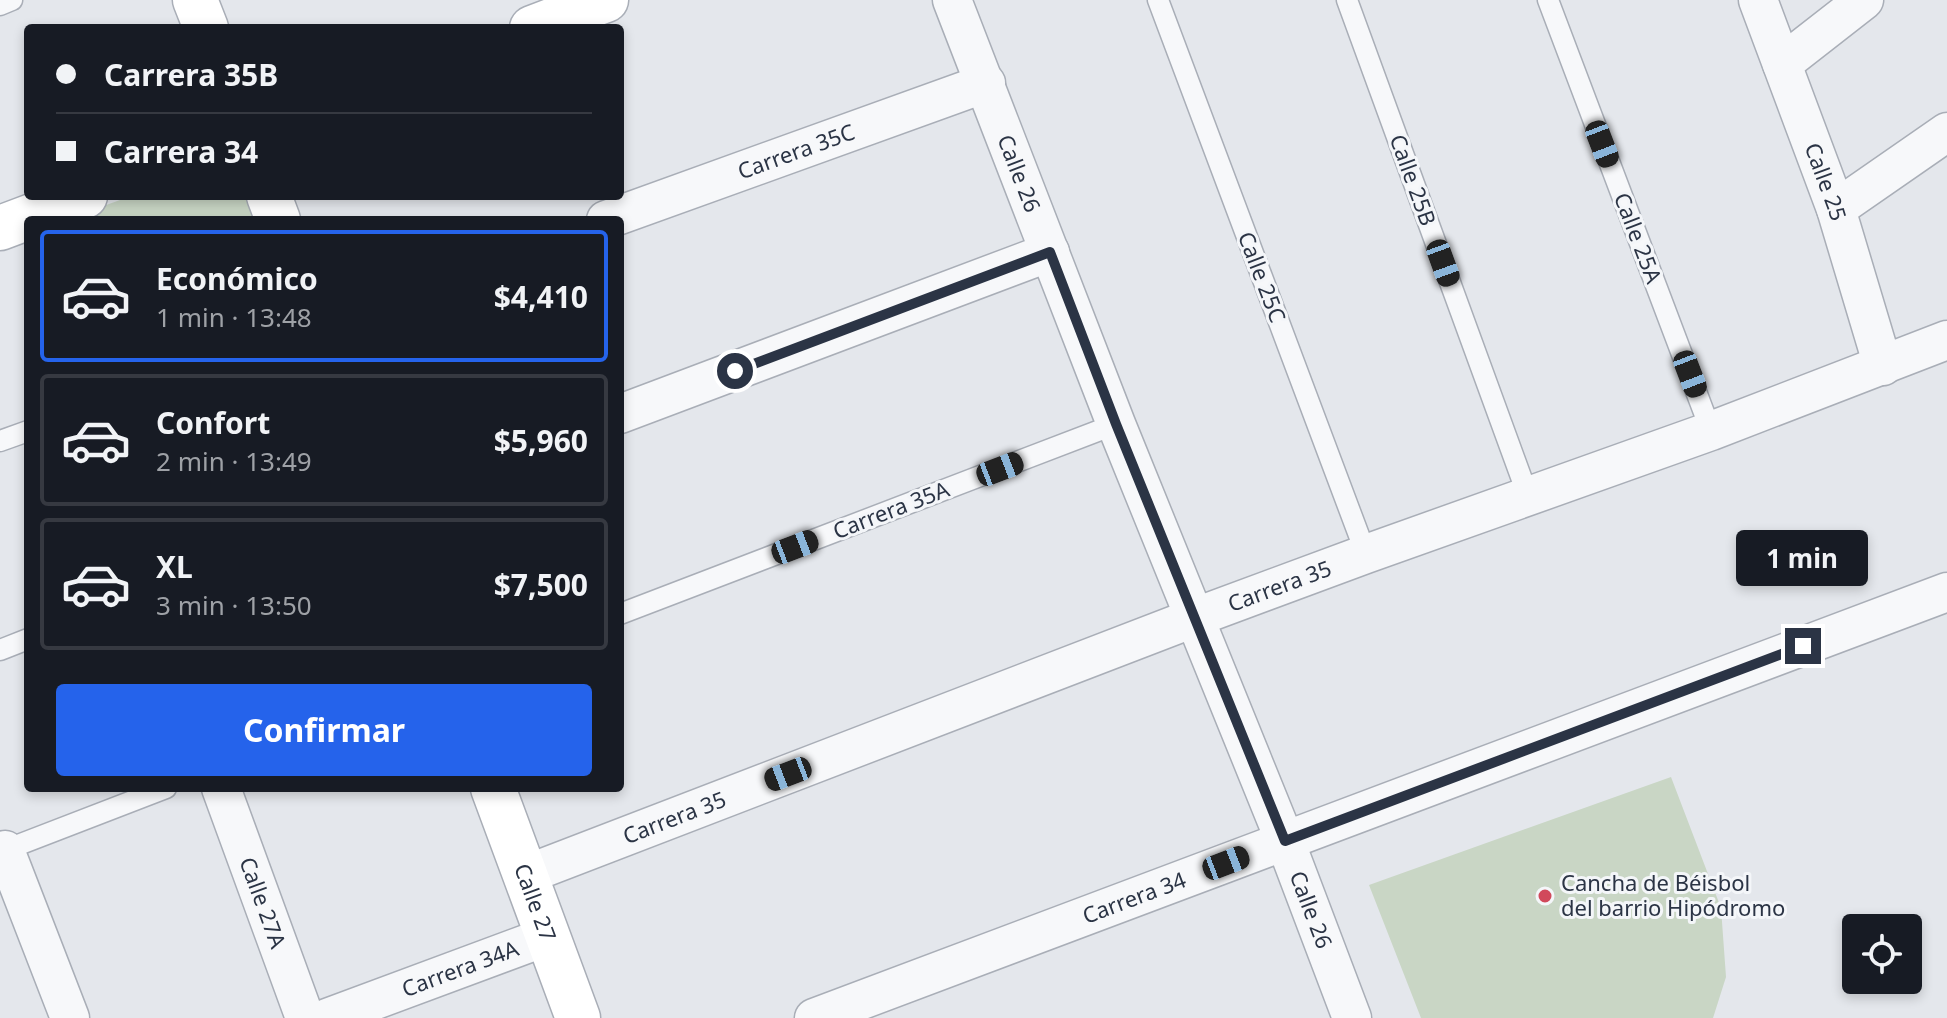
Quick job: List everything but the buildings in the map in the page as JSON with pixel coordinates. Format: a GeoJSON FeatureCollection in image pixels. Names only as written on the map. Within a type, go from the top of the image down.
{"type":"FeatureCollection","features":[{"type":"Feature","properties":{"kind":"street"},"geometry":{"type":"LineString","coordinates":[[195,0],[204,24]]}},
{"type":"Feature","properties":{"kind":"street"},"geometry":{"type":"LineString","coordinates":[[543,24],[606,0]]}},
{"type":"Feature","properties":{"kind":"street","name":"Calle 26"},"geometry":{"type":"LineString","coordinates":[[952,0],[1116,424],[1285,841],[1352,1018]]}},
{"type":"Feature","properties":{"kind":"street","name":"Calle 25"},"geometry":{"type":"LineString","coordinates":[[1758,0],[1836,209],[1883,366]]}},
{"type":"Feature","properties":{"kind":"street"},"geometry":{"type":"LineString","coordinates":[[1782,64],[1864,0]]}},
{"type":"Feature","properties":{"kind":"street","name":"Carrera 35C"},"geometry":{"type":"LineString","coordinates":[[617,216],[986,83]]}},
{"type":"Feature","properties":{"kind":"street"},"geometry":{"type":"LineString","coordinates":[[1836,209],[1947,132]]}},
{"type":"Feature","properties":{"kind":"street"},"geometry":{"type":"LineString","coordinates":[[39,216],[61,209]]}},
{"type":"Feature","properties":{"kind":"street"},"geometry":{"type":"LineString","coordinates":[[0,228],[24,221]]}},
{"type":"Feature","properties":{"kind":"street"},"geometry":{"type":"LineString","coordinates":[[624,412],[1050,252]]}},
{"type":"Feature","properties":{"kind":"street","name":"Carrera 35"},"geometry":{"type":"LineString","coordinates":[[525,875],[1196,617],[1711,431],[1947,340]]}},
{"type":"Feature","properties":{"kind":"street","name":"Carrera 34"},"geometry":{"type":"LineString","coordinates":[[814,1018],[1947,592]]}},
{"type":"Feature","properties":{"kind":"street","name":"Calle 27A"},"geometry":{"type":"LineString","coordinates":[[222,792],[305,1018]]}},
{"type":"Feature","properties":{"kind":"street","name":"Calle 27"},"geometry":{"type":"LineString","coordinates":[[494,792],[578,1018]]}},
{"type":"Feature","properties":{"kind":"street"},"geometry":{"type":"LineString","coordinates":[[3,851],[70,1018]]}},
{"type":"Feature","properties":{"kind":"street","name":"Carrera 34A"},"geometry":{"type":"LineString","coordinates":[[327,1018],[548,936]]}},
{"type":"Feature","properties":{"kind":"lane"},"geometry":{"type":"LineString","coordinates":[[0,5],[12,0]]}},
{"type":"Feature","properties":{"kind":"lane","name":"Calle 25C"},"geometry":{"type":"LineString","coordinates":[[1158,0],[1366,554]]}},
{"type":"Feature","properties":{"kind":"lane","name":"Calle 25B"},"geometry":{"type":"LineString","coordinates":[[1347,0],[1528,496]]}},
{"type":"Feature","properties":{"kind":"lane","name":"Calle 25A"},"geometry":{"type":"LineString","coordinates":[[1548,0],[1711,431]]}},
{"type":"Feature","properties":{"kind":"lane","name":"Carrera 35A"},"geometry":{"type":"LineString","coordinates":[[624,612],[1116,424]]}},
{"type":"Feature","properties":{"kind":"lane"},"geometry":{"type":"LineString","coordinates":[[0,441],[24,432]]}},
{"type":"Feature","properties":{"kind":"lane"},"geometry":{"type":"LineString","coordinates":[[0,650],[24,641]]}},
{"type":"Feature","properties":{"kind":"lane"},"geometry":{"type":"LineString","coordinates":[[3,851],[156,792]]}},
{"type":"Feature","properties":{"kind":"green space"},"geometry":{"type":"Polygon","coordinates":[[[120,200],[256,200],[262,216],[76,216],[120,200]]]}},
{"type":"Feature","properties":{"kind":"green space","name":"Cancha de Béisbol del barrio Hipódromo"},"geometry":{"type":"Polygon","coordinates":[[[1671,777],[1721,908],[1726,977],[1713,1018],[1421,1018],[1369,885],[1671,777]]]}},
{"type":"Feature","properties":{"kind":"place","name":"Cancha de Béisbol del barrio Hipódromo"},"geometry":{"type":"Point","coordinates":[1545,896]}},
{"type":"Feature","properties":{"kind":"route"},"geometry":{"type":"LineString","coordinates":[[735,371],[1050,252],[1116,424],[1285,841],[1803,646]]}}]}
